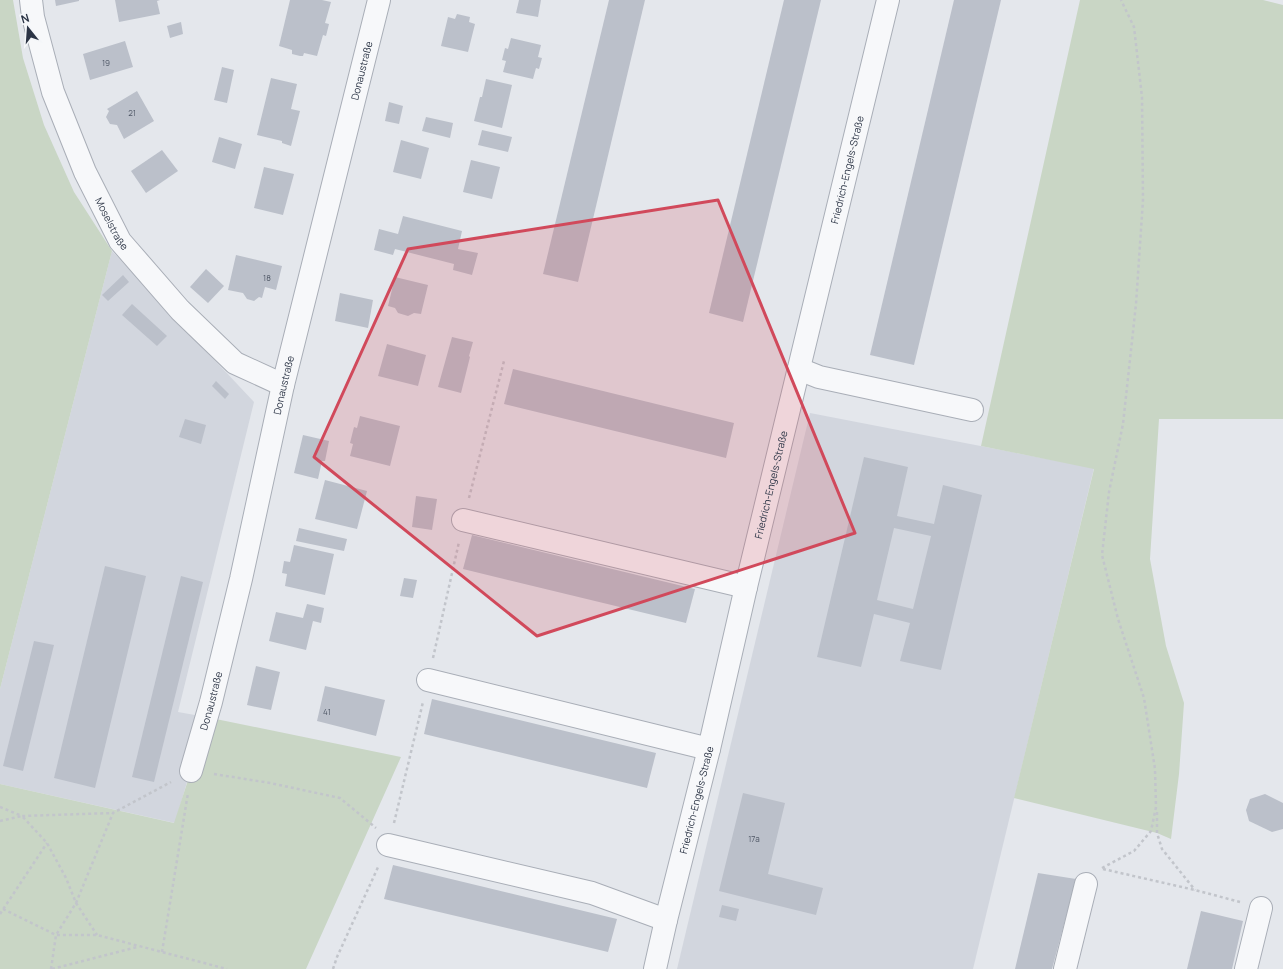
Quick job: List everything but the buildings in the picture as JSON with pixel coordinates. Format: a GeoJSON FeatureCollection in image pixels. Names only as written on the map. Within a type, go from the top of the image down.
{"type":"FeatureCollection","features":[{"type":"Feature","properties":{"kind":"street","name":"Moselstraße"},"geometry":{"type":"LineString","coordinates":[[31,0],[33,17],[53,92],[85,172],[120,241],[180,310],[235,363],[283,385]]}},
{"type":"Feature","properties":{"kind":"street","name":"Donaustraße"},"geometry":{"type":"LineString","coordinates":[[191,771],[211,702],[241,579],[283,385],[379,0]]}},
{"type":"Feature","properties":{"kind":"street","name":"Friedrich-Engels-Straße"},"geometry":{"type":"LineString","coordinates":[[655,969],[888,0]]}},
{"type":"Feature","properties":{"kind":"street"},"geometry":{"type":"LineString","coordinates":[[799,369],[819,377],[972,410]]}},
{"type":"Feature","properties":{"kind":"street"},"geometry":{"type":"LineString","coordinates":[[463,520],[746,587]]}},
{"type":"Feature","properties":{"kind":"street"},"geometry":{"type":"LineString","coordinates":[[428,680],[709,749]]}},
{"type":"Feature","properties":{"kind":"street"},"geometry":{"type":"LineString","coordinates":[[388,845],[592,893],[666,920]]}},
{"type":"Feature","properties":{"kind":"street"},"geometry":{"type":"LineString","coordinates":[[1065,969],[1086,884]]}},
{"type":"Feature","properties":{"kind":"street"},"geometry":{"type":"LineString","coordinates":[[1246,969],[1261,908]]}},
{"type":"Feature","properties":{"kind":"path"},"geometry":{"type":"LineString","coordinates":[[1121,0],[1134,27],[1142,97],[1143,200],[1136,304],[1123,424],[1109,492],[1102,556],[1118,619],[1144,698],[1155,769],[1157,833],[1162,849],[1195,890]]}},
{"type":"Feature","properties":{"kind":"path"},"geometry":{"type":"LineString","coordinates":[[162,952],[191,771]]}},
{"type":"Feature","properties":{"kind":"path"},"geometry":{"type":"LineString","coordinates":[[0,821],[22,816],[113,813],[191,771],[270,783],[340,798],[384,836],[388,845]]}},
{"type":"Feature","properties":{"kind":"path"},"geometry":{"type":"LineString","coordinates":[[0,807],[22,816],[47,843],[66,878],[76,902],[97,935]]}},
{"type":"Feature","properties":{"kind":"path"},"geometry":{"type":"LineString","coordinates":[[1156,807],[1151,831],[1134,851],[1101,868],[1195,890],[1261,908]]}},
{"type":"Feature","properties":{"kind":"path"},"geometry":{"type":"LineString","coordinates":[[113,813],[76,902],[56,935],[52,969],[137,946]]}},
{"type":"Feature","properties":{"kind":"path"},"geometry":{"type":"LineString","coordinates":[[0,914],[47,843]]}},
{"type":"Feature","properties":{"kind":"path"},"geometry":{"type":"LineString","coordinates":[[3,909],[56,935],[97,935],[226,969]]}},
{"type":"Feature","properties":{"kind":"highlighted area"},"geometry":{"type":"Polygon","coordinates":[[[718,200],[855,533],[537,636],[314,457],[408,249],[718,200]]]}},
{"type":"Feature","properties":{"kind":"shaded area"},"geometry":{"type":"Polygon","coordinates":[[[112,251],[254,402],[178,712],[206,717],[175,823],[0,784],[0,689],[112,251]]]}},
{"type":"Feature","properties":{"kind":"shaded area"},"geometry":{"type":"Polygon","coordinates":[[[810,413],[1094,468],[973,969],[677,969],[810,413]]]}},
{"type":"Feature","properties":{"kind":"green space"},"geometry":{"type":"Polygon","coordinates":[[[0,0],[13,0],[23,58],[44,125],[74,192],[112,251],[0,689],[0,0]]]}},
{"type":"Feature","properties":{"kind":"green space"},"geometry":{"type":"Polygon","coordinates":[[[1080,0],[1263,0],[1283,5],[1283,419],[1159,419],[1150,559],[1166,646],[1184,703],[1179,774],[1171,839],[1157,833],[1014,798],[1094,469],[981,446],[1080,0]]]}},
{"type":"Feature","properties":{"kind":"green space"},"geometry":{"type":"Polygon","coordinates":[[[206,717],[401,757],[306,969],[0,969],[0,784],[174,823],[191,771],[206,717]]]}}]}
